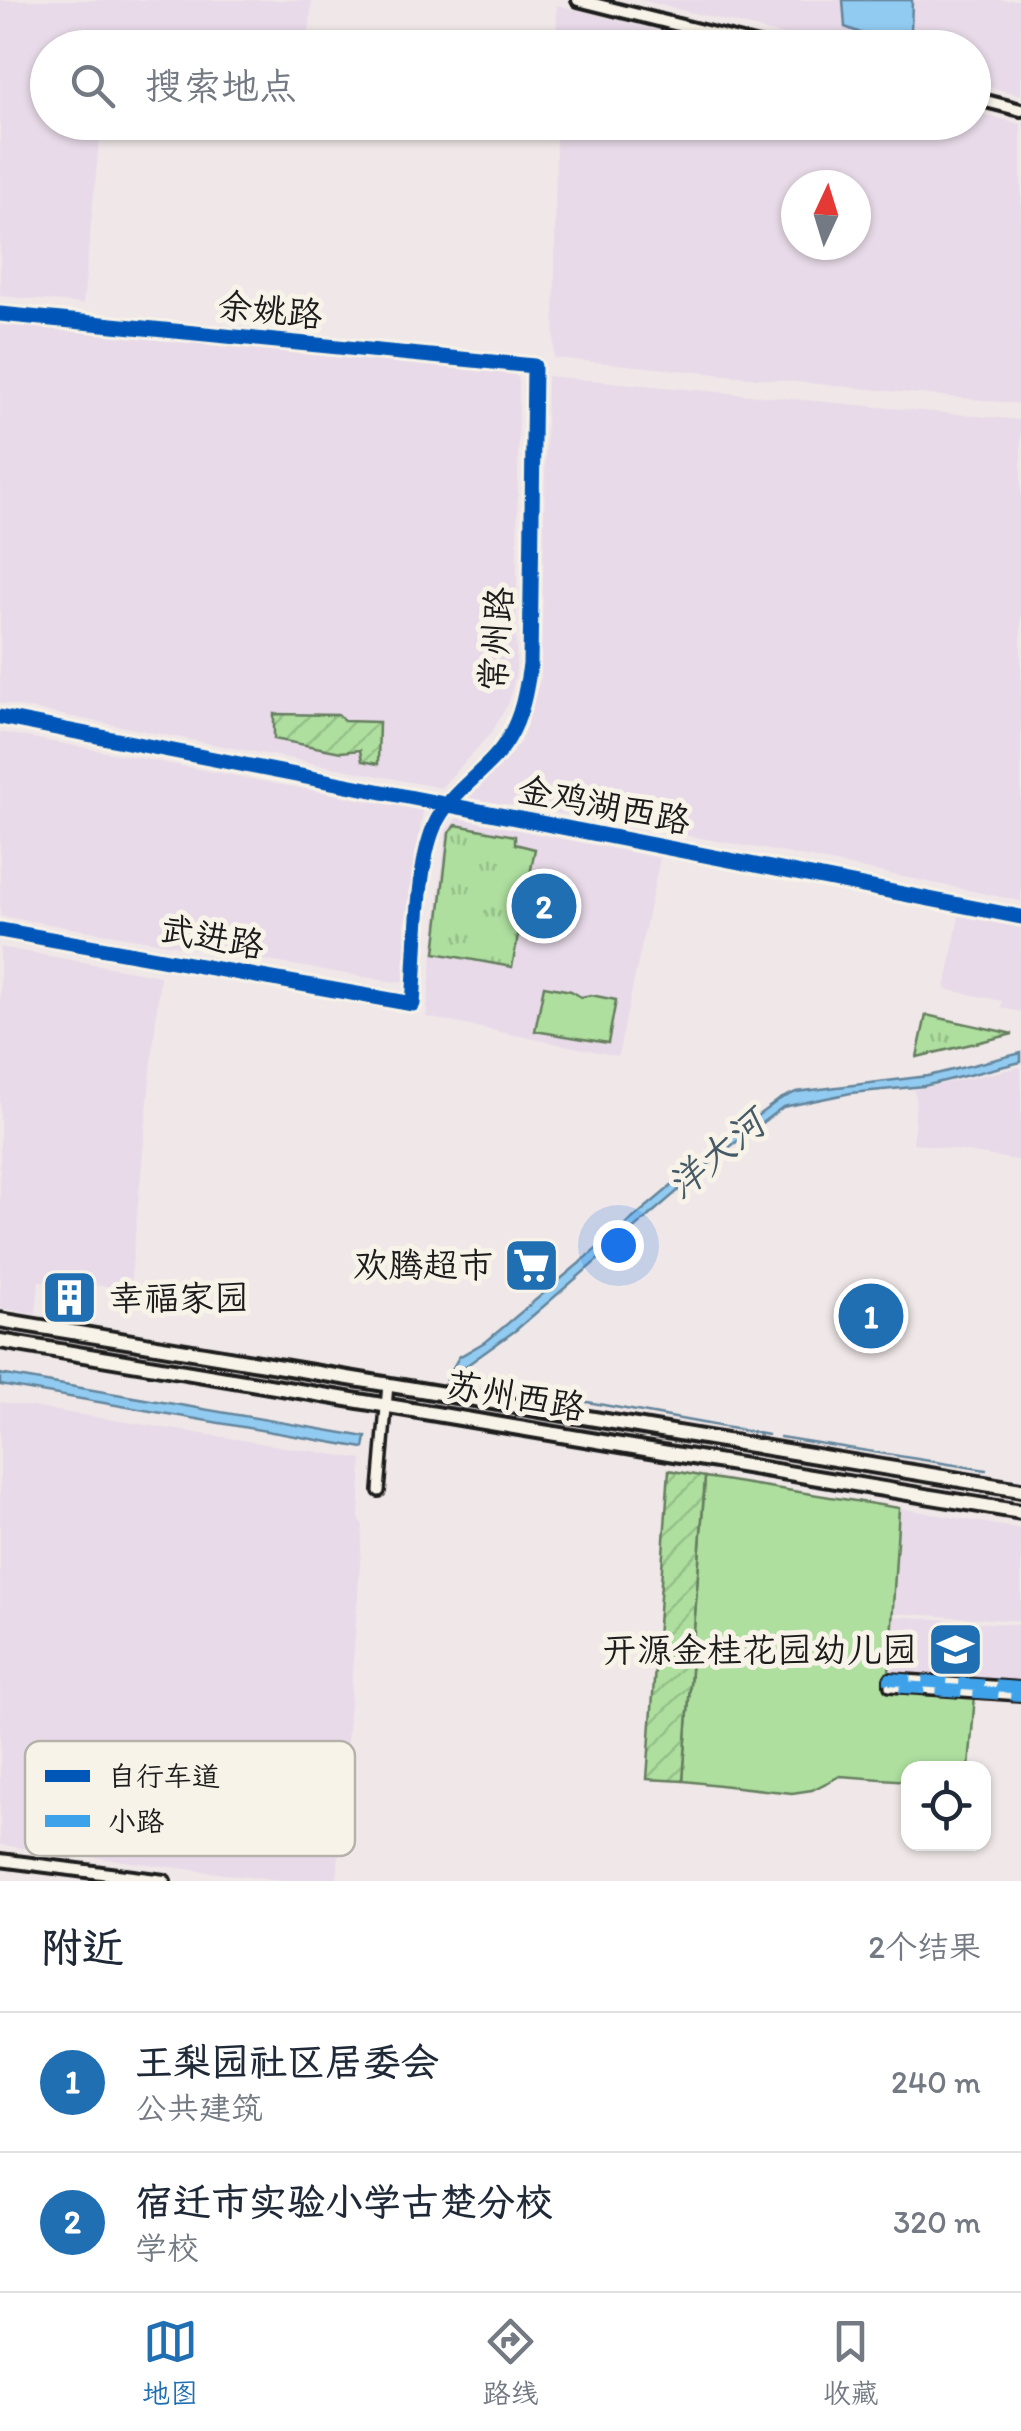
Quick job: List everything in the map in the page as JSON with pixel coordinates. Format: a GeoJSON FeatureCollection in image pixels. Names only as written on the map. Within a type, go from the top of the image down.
{"type":"FeatureCollection","features":[{"type":"Feature","properties":{"kind":"main road","name":"苏州西路"},"geometry":{"type":"LineString","coordinates":[[0,1320],[1021,1490]]}},
{"type":"Feature","properties":{"kind":"main road","name":"苏州西路"},"geometry":{"type":"LineString","coordinates":[[0,1341],[1021,1512]]}},
{"type":"Feature","properties":{"kind":"street"},"geometry":{"type":"LineString","coordinates":[[578,0],[698,30]]}},
{"type":"Feature","properties":{"kind":"street"},"geometry":{"type":"LineString","coordinates":[[991,102],[1021,110]]}},
{"type":"Feature","properties":{"kind":"street","name":"余姚路"},"geometry":{"type":"LineString","coordinates":[[0,314],[534,366]]}},
{"type":"Feature","properties":{"kind":"street","name":"常州路"},"geometry":{"type":"LineString","coordinates":[[413,1004],[424,860],[433,829],[446,805],[508,740],[524,703],[530,665],[534,366]]}},
{"type":"Feature","properties":{"kind":"street","name":"金鸡湖西路"},"geometry":{"type":"LineString","coordinates":[[0,717],[1021,917]]}},
{"type":"Feature","properties":{"kind":"street","name":"武进路"},"geometry":{"type":"LineString","coordinates":[[0,930],[413,1004]]}},
{"type":"Feature","properties":{"kind":"street"},"geometry":{"type":"LineString","coordinates":[[132,1364],[135,1343]]}},
{"type":"Feature","properties":{"kind":"street"},"geometry":{"type":"LineString","coordinates":[[338,1397],[342,1377]]}},
{"type":"Feature","properties":{"kind":"street"},"geometry":{"type":"LineString","coordinates":[[379,1491],[388,1384]]}},
{"type":"Feature","properties":{"kind":"street"},"geometry":{"type":"LineString","coordinates":[[426,1412],[429,1392]]}},
{"type":"Feature","properties":{"kind":"street"},"geometry":{"type":"LineString","coordinates":[[952,1687],[890,1679],[890,1686],[976,1688],[1021,1688]]}},
{"type":"Feature","properties":{"kind":"street"},"geometry":{"type":"LineString","coordinates":[[976,1688],[1021,1695]]}},
{"type":"Feature","properties":{"kind":"street"},"geometry":{"type":"LineString","coordinates":[[0,1860],[164,1881]]}},
{"type":"Feature","properties":{"kind":"shaded area"},"geometry":{"type":"Polygon","coordinates":[[[0,0],[312,0],[309,30],[30,30],[30,140],[99,140],[83,304],[0,296],[0,0]]]}},
{"type":"Feature","properties":{"kind":"shaded area"},"geometry":{"type":"Polygon","coordinates":[[[641,0],[1021,0],[1021,95],[991,87],[991,30],[762,30],[641,0]]]}},
{"type":"Feature","properties":{"kind":"shaded area"},"geometry":{"type":"Polygon","coordinates":[[[557,5],[658,30],[556,30],[557,5]]]}},
{"type":"Feature","properties":{"kind":"shaded area"},"geometry":{"type":"Polygon","coordinates":[[[991,116],[1021,124],[1021,404],[554,358],[556,140],[991,140],[991,116]]]}},
{"type":"Feature","properties":{"kind":"shaded area"},"geometry":{"type":"Polygon","coordinates":[[[0,323],[510,371],[519,379],[516,673],[509,702],[492,732],[441,788],[0,703],[0,323]]]}},
{"type":"Feature","properties":{"kind":"shaded area"},"geometry":{"type":"Polygon","coordinates":[[[547,376],[1021,420],[1021,901],[786,853],[469,798],[520,742],[541,677],[547,376]]]}},
{"type":"Feature","properties":{"kind":"shaded area"},"geometry":{"type":"Polygon","coordinates":[[[0,732],[423,811],[405,924],[404,981],[0,916],[0,732]]]}},
{"type":"Feature","properties":{"kind":"shaded area"},"geometry":{"type":"Polygon","coordinates":[[[457,818],[660,858],[618,1056],[426,1017],[446,831],[457,818]]]}},
{"type":"Feature","properties":{"kind":"shaded area"},"geometry":{"type":"Polygon","coordinates":[[[959,916],[1021,928],[1021,1012],[1001,1008],[1002,1001],[945,989],[959,916]]]}},
{"type":"Feature","properties":{"kind":"shaded area"},"geometry":{"type":"Polygon","coordinates":[[[0,947],[160,976],[130,1288],[39,1281],[36,1314],[0,1308],[0,947]]]}},
{"type":"Feature","properties":{"kind":"shaded area"},"geometry":{"type":"Polygon","coordinates":[[[1021,1067],[1021,1161],[913,1143],[913,1090],[1021,1067]]]}},
{"type":"Feature","properties":{"kind":"shaded area"},"geometry":{"type":"Polygon","coordinates":[[[0,1402],[362,1459],[359,1518],[363,1525],[347,1741],[25,1741],[25,1848],[0,1845],[0,1402]]]}},
{"type":"Feature","properties":{"kind":"shaded area"},"geometry":{"type":"Polygon","coordinates":[[[899,1508],[1021,1529],[1021,1621],[893,1613],[899,1508]]]}},
{"type":"Feature","properties":{"kind":"shaded area","name":"开源金桂花园幼儿园"},"geometry":{"type":"Polygon","coordinates":[[[893,1616],[1021,1625],[1021,1683],[889,1674],[893,1616]]]}},
{"type":"Feature","properties":{"kind":"shaded area"},"geometry":{"type":"Polygon","coordinates":[[[85,1856],[339,1856],[337,1881],[279,1881],[85,1856]]]}},
{"type":"Feature","properties":{"kind":"green space"},"geometry":{"type":"Polygon","coordinates":[[[274,714],[339,715],[344,721],[379,722],[378,764],[362,761],[360,750],[341,752],[274,739],[274,714]]]}},
{"type":"Feature","properties":{"kind":"green space"},"geometry":{"type":"Polygon","coordinates":[[[456,825],[515,836],[515,844],[535,849],[512,967],[435,953],[449,833],[456,825]]]}},
{"type":"Feature","properties":{"kind":"green space"},"geometry":{"type":"Polygon","coordinates":[[[544,986],[581,997],[616,1000],[608,1043],[535,1031],[544,986]]]}},
{"type":"Feature","properties":{"kind":"green space"},"geometry":{"type":"Polygon","coordinates":[[[926,1015],[1013,1034],[917,1057],[926,1015]]]}},
{"type":"Feature","properties":{"kind":"green space"},"geometry":{"type":"Polygon","coordinates":[[[669,1470],[705,1477],[683,1781],[647,1779],[669,1470]]]}},
{"type":"Feature","properties":{"kind":"green space"},"geometry":{"type":"Polygon","coordinates":[[[705,1477],[899,1508],[888,1689],[975,1695],[970,1761],[901,1761],[901,1780],[840,1776],[812,1790],[792,1793],[683,1781],[705,1477]]]}},
{"type":"Feature","properties":{"kind":"water"},"geometry":{"type":"Polygon","coordinates":[[[843,0],[912,0],[911,30],[845,27],[843,0]]]}},
{"type":"Feature","properties":{"kind":"water","name":"洋大河"},"geometry":{"type":"Polygon","coordinates":[[[1021,1053],[1021,1062],[924,1086],[851,1093],[783,1107],[723,1152],[516,1330],[463,1368],[459,1383],[446,1380],[459,1357],[488,1340],[780,1099],[796,1092],[928,1076],[1021,1053]]]}},
{"type":"Feature","properties":{"kind":"water"},"geometry":{"type":"Polygon","coordinates":[[[0,1374],[366,1437],[364,1448],[0,1385],[0,1374]]]}},
{"type":"Feature","properties":{"kind":"waterway"},"geometry":{"type":"LineString","coordinates":[[538,1393],[768,1435]]}},
{"type":"Feature","properties":{"kind":"waterway"},"geometry":{"type":"LineString","coordinates":[[780,1437],[986,1470]]}},
{"type":"Feature","properties":{"kind":"marked path"},"geometry":{"type":"LineString","coordinates":[[1021,1688],[890,1679],[890,1686],[1021,1695]]}},
{"type":"Feature","properties":{"kind":"cycle path"},"geometry":{"type":"LineString","coordinates":[[0,314],[534,366],[527,684],[508,739],[449,802],[434,827],[420,888],[413,1004],[0,930]]}},
{"type":"Feature","properties":{"kind":"cycle path"},"geometry":{"type":"LineString","coordinates":[[0,717],[1021,917]]}},
{"type":"Feature","properties":{"kind":"place","name":"宿迁市实验小学古楚分校"},"geometry":{"type":"Point","coordinates":[544,906]}},
{"type":"Feature","properties":{"kind":"place","name":"欢腾超市"},"geometry":{"type":"Point","coordinates":[532,1265]}},
{"type":"Feature","properties":{"kind":"place","name":"幸福家园"},"geometry":{"type":"Point","coordinates":[70,1298]}},
{"type":"Feature","properties":{"kind":"place","name":"王梨园社区居委会"},"geometry":{"type":"Point","coordinates":[871,1316]}},
{"type":"Feature","properties":{"kind":"place","name":"开源金桂花园幼儿园"},"geometry":{"type":"Point","coordinates":[956,1650]}}]}
